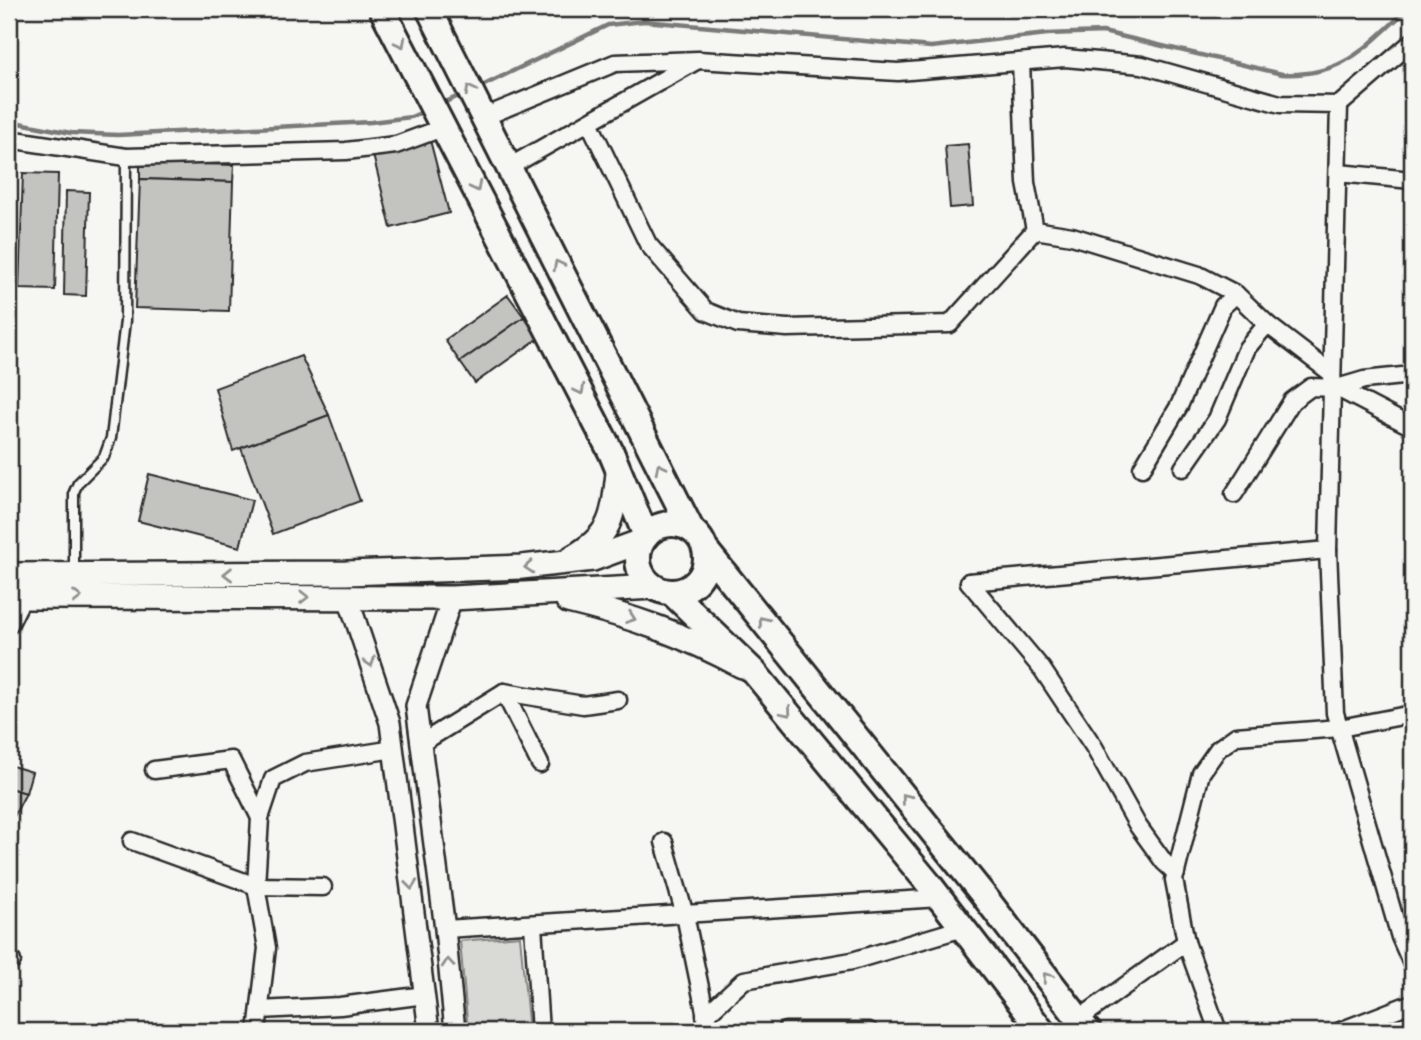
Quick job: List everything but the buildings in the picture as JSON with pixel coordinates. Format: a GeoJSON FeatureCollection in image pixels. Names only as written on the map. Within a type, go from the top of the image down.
{"type":"FeatureCollection","features":[{"type":"Feature","properties":{"kind":"main road"},"geometry":{"type":"LineString","coordinates":[[382,9],[611,452],[644,539],[638,561],[640,571],[754,672],[940,898],[1042,1031]]}},
{"type":"Feature","properties":{"kind":"main road"},"geometry":{"type":"LineString","coordinates":[[429,9],[698,539],[981,892],[1083,1025]]}},
{"type":"Feature","properties":{"kind":"main road"},"geometry":{"type":"LineString","coordinates":[[558,564],[596,544],[608,526],[618,473]]}},
{"type":"Feature","properties":{"kind":"main road"},"geometry":{"type":"LineString","coordinates":[[9,575],[346,572],[558,564],[593,559],[644,539],[659,526],[670,524],[698,539],[705,569],[692,586],[663,590],[452,598],[16,597]]}},
{"type":"Feature","properties":{"kind":"main road"},"geometry":{"type":"LineString","coordinates":[[542,594],[617,613],[690,638],[754,672]]}},
{"type":"Feature","properties":{"kind":"street"},"geometry":{"type":"LineString","coordinates":[[484,117],[615,63],[698,60],[898,72],[1065,58],[1142,65],[1280,104],[1339,105],[1412,42]]}},
{"type":"Feature","properties":{"kind":"street"},"geometry":{"type":"LineString","coordinates":[[509,167],[698,60]]}},
{"type":"Feature","properties":{"kind":"street"},"geometry":{"type":"LineString","coordinates":[[1021,62],[1026,183],[1035,230]]}},
{"type":"Feature","properties":{"kind":"street"},"geometry":{"type":"LineString","coordinates":[[1339,105],[1328,550],[1335,713],[1400,937],[1412,964]]}},
{"type":"Feature","properties":{"kind":"street"},"geometry":{"type":"LineString","coordinates":[[589,122],[649,244],[699,306],[738,324],[787,328],[950,324],[1035,230]]}},
{"type":"Feature","properties":{"kind":"street"},"geometry":{"type":"LineString","coordinates":[[9,139],[127,158],[346,151],[397,145],[445,127]]}},
{"type":"Feature","properties":{"kind":"street"},"geometry":{"type":"LineString","coordinates":[[1338,173],[1412,180]]}},
{"type":"Feature","properties":{"kind":"street"},"geometry":{"type":"LineString","coordinates":[[1035,230],[1148,258],[1199,275],[1236,294],[1333,383],[1412,427]]}},
{"type":"Feature","properties":{"kind":"street"},"geometry":{"type":"LineString","coordinates":[[1142,468],[1179,406],[1223,306],[1236,294]]}},
{"type":"Feature","properties":{"kind":"street"},"geometry":{"type":"LineString","coordinates":[[1184,468],[1217,419],[1247,348],[1267,324]]}},
{"type":"Feature","properties":{"kind":"street"},"geometry":{"type":"LineString","coordinates":[[1234,494],[1293,401],[1311,387],[1412,375]]}},
{"type":"Feature","properties":{"kind":"street"},"geometry":{"type":"LineString","coordinates":[[1176,873],[1164,862],[1138,826],[1094,747],[1042,668],[969,582],[1328,550]]}},
{"type":"Feature","properties":{"kind":"street"},"geometry":{"type":"LineString","coordinates":[[9,625],[16,597]]}},
{"type":"Feature","properties":{"kind":"street"},"geometry":{"type":"LineString","coordinates":[[348,597],[390,723],[429,1031]]}},
{"type":"Feature","properties":{"kind":"street"},"geometry":{"type":"LineString","coordinates":[[452,598],[416,706],[446,929],[454,1031]]}},
{"type":"Feature","properties":{"kind":"street"},"geometry":{"type":"LineString","coordinates":[[420,744],[504,692],[583,705],[618,700]]}},
{"type":"Feature","properties":{"kind":"street"},"geometry":{"type":"LineString","coordinates":[[504,692],[540,764]]}},
{"type":"Feature","properties":{"kind":"street"},"geometry":{"type":"LineString","coordinates":[[1219,1031],[1185,943],[1174,880],[1200,773],[1218,749],[1236,736],[1340,728],[1412,714]]}},
{"type":"Feature","properties":{"kind":"street"},"geometry":{"type":"LineString","coordinates":[[257,1031],[267,948],[256,886],[260,818],[273,779],[304,763],[394,749]]}},
{"type":"Feature","properties":{"kind":"street"},"geometry":{"type":"LineString","coordinates":[[154,770],[231,760],[260,818]]}},
{"type":"Feature","properties":{"kind":"street"},"geometry":{"type":"LineString","coordinates":[[132,841],[256,886],[323,887]]}},
{"type":"Feature","properties":{"kind":"street"},"geometry":{"type":"LineString","coordinates":[[664,842],[685,915],[707,1024]]}},
{"type":"Feature","properties":{"kind":"street"},"geometry":{"type":"LineString","coordinates":[[446,929],[940,898]]}},
{"type":"Feature","properties":{"kind":"street"},"geometry":{"type":"LineString","coordinates":[[533,925],[540,1031]]}},
{"type":"Feature","properties":{"kind":"street"},"geometry":{"type":"LineString","coordinates":[[707,1024],[744,980],[852,961],[963,928]]}},
{"type":"Feature","properties":{"kind":"street"},"geometry":{"type":"LineString","coordinates":[[1083,1025],[1185,943]]}},
{"type":"Feature","properties":{"kind":"street"},"geometry":{"type":"LineString","coordinates":[[260,1010],[340,1006],[425,995]]}},
{"type":"Feature","properties":{"kind":"street"},"geometry":{"type":"LineString","coordinates":[[1340,1031],[1412,1003]]}},
{"type":"Feature","properties":{"kind":"street"},"geometry":{"type":"LineString","coordinates":[[785,1031],[869,1031]]}},
{"type":"Feature","properties":{"kind":"lane"},"geometry":{"type":"LineString","coordinates":[[74,575],[74,492],[78,483],[104,457],[111,438],[125,321],[127,158]]}},
{"type":"Feature","properties":{"kind":"shaded area"},"geometry":{"type":"Polygon","coordinates":[[[520,936],[529,1031],[468,1031],[460,941],[520,936]]]}},
{"type":"Feature","properties":{"kind":"waterway"},"geometry":{"type":"LineString","coordinates":[[478,88],[608,25],[644,21],[931,47],[1047,34],[1103,32],[1282,74],[1303,74],[1338,65],[1352,57],[1408,9]]}},
{"type":"Feature","properties":{"kind":"waterway"},"geometry":{"type":"LineString","coordinates":[[439,105],[463,94]]}},
{"type":"Feature","properties":{"kind":"waterway"},"geometry":{"type":"LineString","coordinates":[[9,121],[71,133],[118,135],[371,122],[411,117],[425,111]]}}]}
